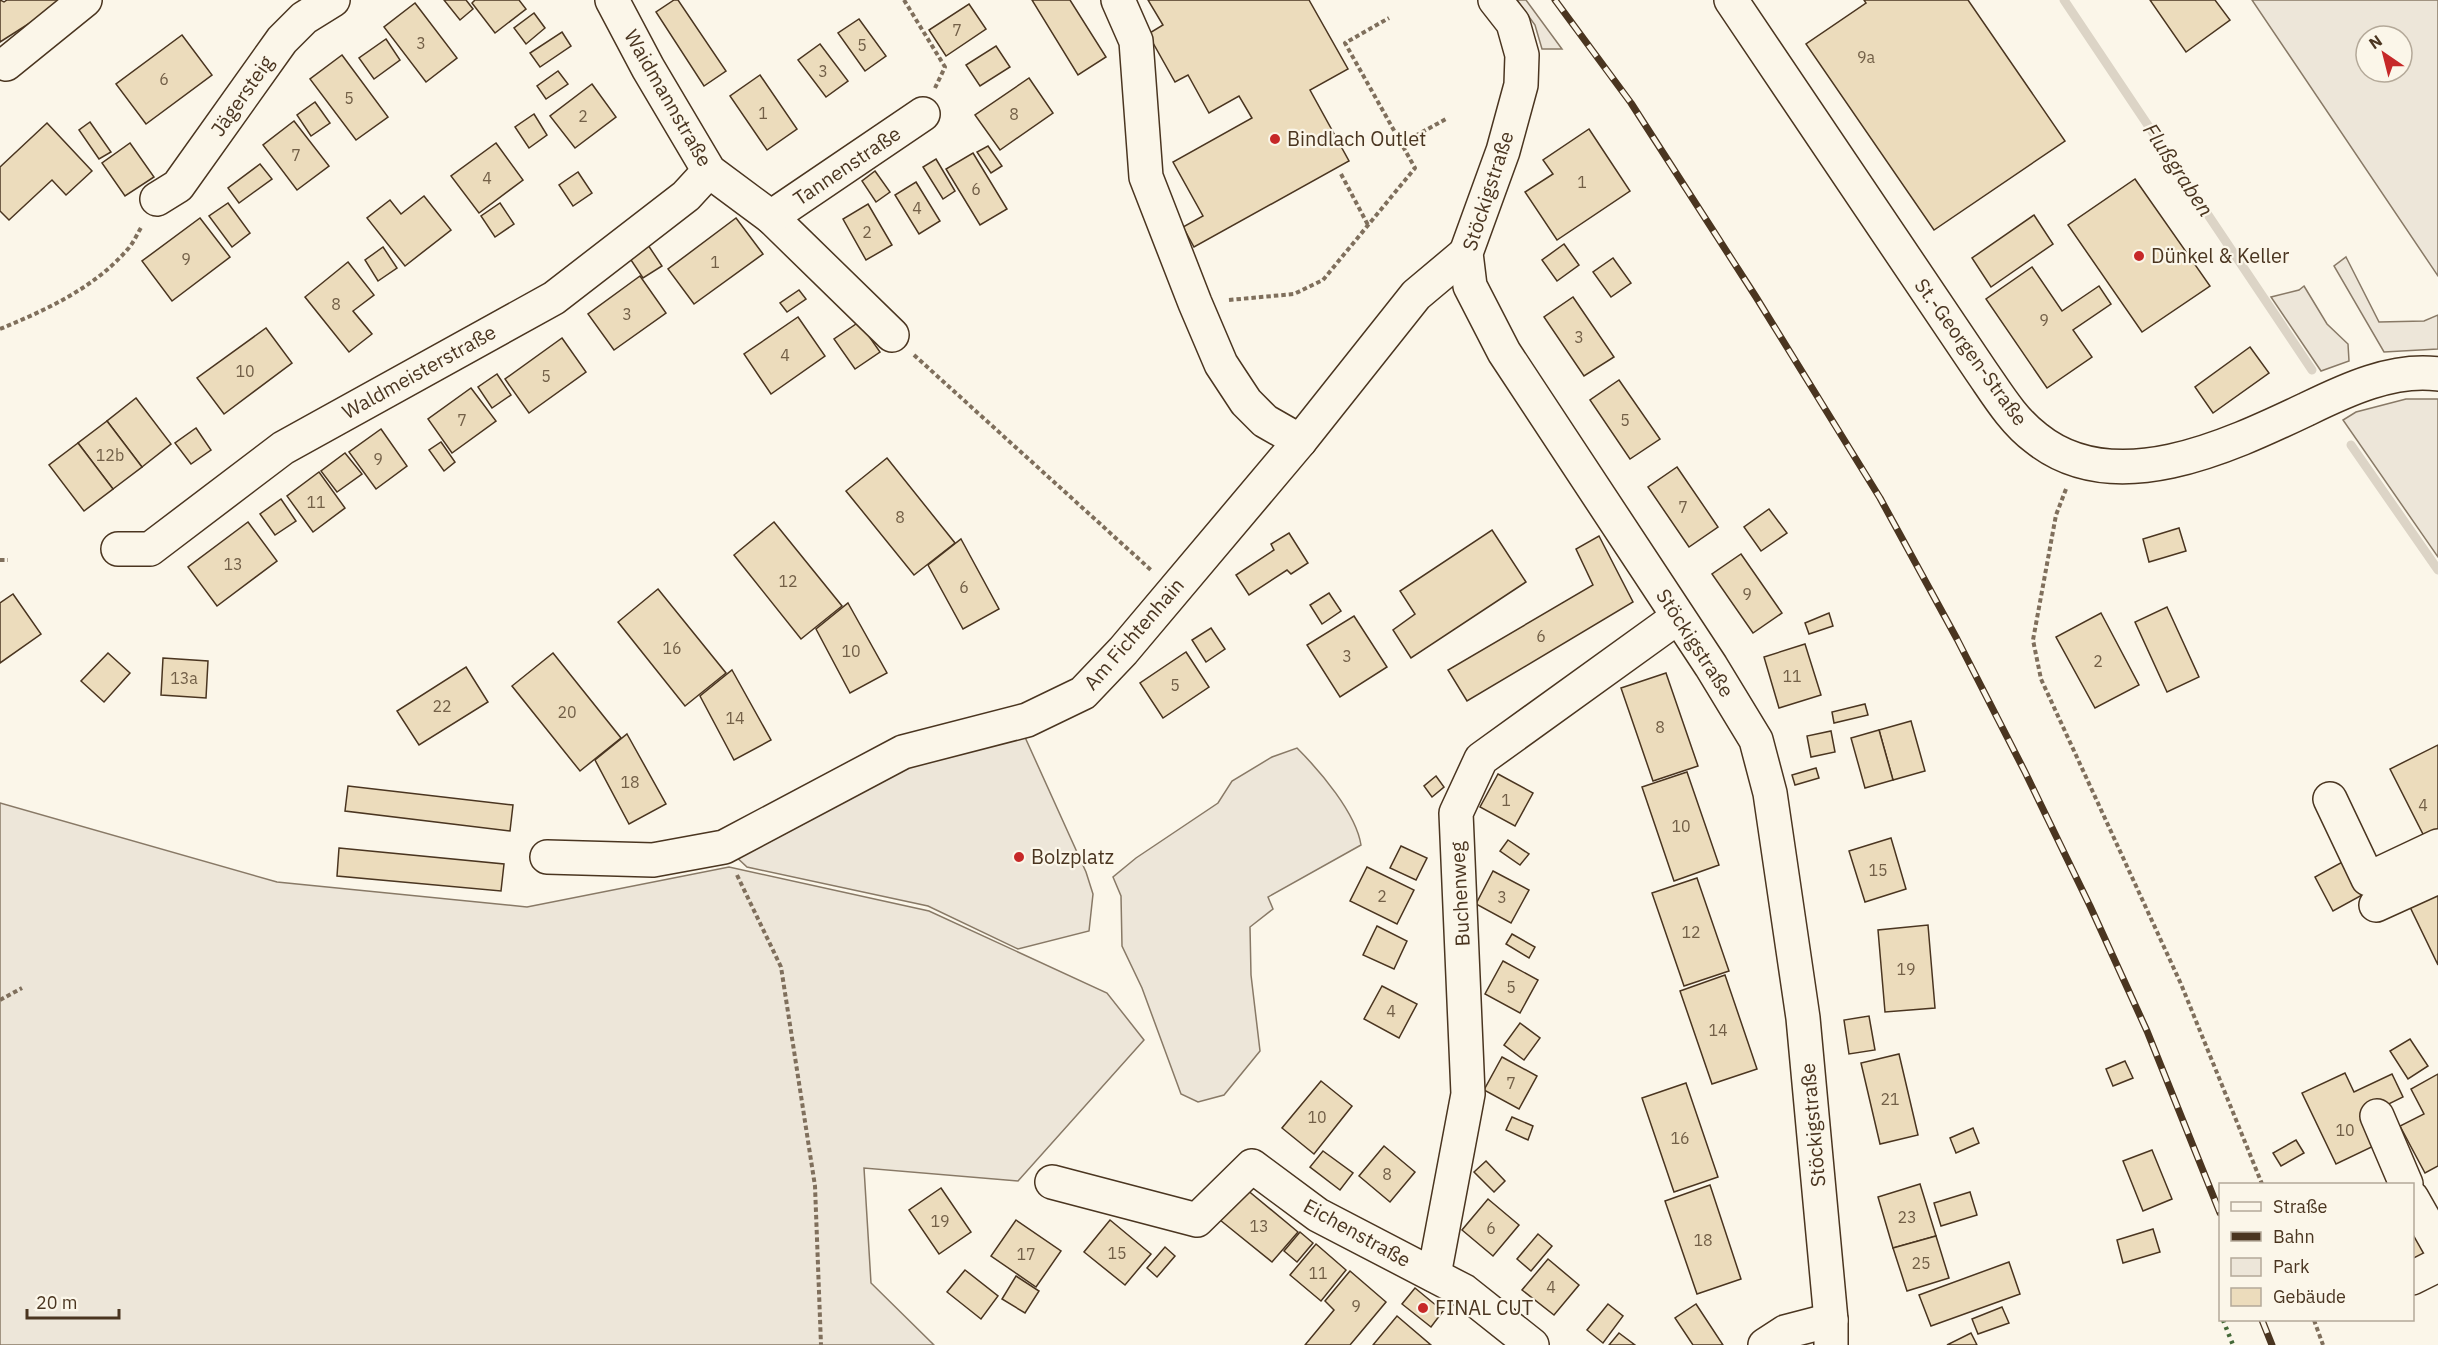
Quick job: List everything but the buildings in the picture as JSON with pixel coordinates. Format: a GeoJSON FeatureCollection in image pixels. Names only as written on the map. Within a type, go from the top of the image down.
{"type":"FeatureCollection","features":[{"type":"Feature","properties":{"kind":"street"},"geometry":{"type":"LineString","coordinates":[[6,64],[85,0]]}},
{"type":"Feature","properties":{"kind":"street","name":"Jägersteig"},"geometry":{"type":"LineString","coordinates":[[157,199],[178,186],[282,40],[304,18],[333,0]]}},
{"type":"Feature","properties":{"kind":"street","name":"Waidmannstraße"},"geometry":{"type":"LineString","coordinates":[[612,0],[648,68],[708,171],[771,217],[892,335]]}},
{"type":"Feature","properties":{"kind":"street"},"geometry":{"type":"LineString","coordinates":[[1118,0],[1136,41],[1146,177],[1221,364],[1246,402],[1265,421],[1300,441]]}},
{"type":"Feature","properties":{"kind":"street","name":"Stöckigstraße"},"geometry":{"type":"LineString","coordinates":[[1495,0],[1513,23],[1522,55],[1521,85],[1503,151],[1466,253],[1470,286],[1504,352],[1712,666],[1756,740],[1770,793],[1803,1018],[1831,1332]]}},
{"type":"Feature","properties":{"kind":"street","name":"St.-Georgen-Straße"},"geometry":{"type":"LineString","coordinates":[[1731,0],[1981,371],[2013,415],[2035,438],[2056,451],[2076,460],[2103,467],[2162,464],[2234,441],[2346,390],[2397,376],[2438,374]]}},
{"type":"Feature","properties":{"kind":"street","name":"Tannenstraße"},"geometry":{"type":"LineString","coordinates":[[771,217],[922,114]]}},
{"type":"Feature","properties":{"kind":"street","name":"Waldmeisterstraße"},"geometry":{"type":"LineString","coordinates":[[118,549],[150,549],[283,448],[554,298],[686,196],[708,171]]}},
{"type":"Feature","properties":{"kind":"street","name":"Am Fichtenhain"},"geometry":{"type":"LineString","coordinates":[[547,857],[653,860],[724,847],[903,752],[1027,720],[1083,693],[1123,651],[1300,441],[1416,295],[1466,253]]}},
{"type":"Feature","properties":{"kind":"street","name":"Buchenweg"},"geometry":{"type":"LineString","coordinates":[[1434,1275],[1468,1094],[1456,813],[1481,759],[1678,617]]}},
{"type":"Feature","properties":{"kind":"street"},"geometry":{"type":"LineString","coordinates":[[2330,799],[2368,879],[2438,846]]}},
{"type":"Feature","properties":{"kind":"street"},"geometry":{"type":"LineString","coordinates":[[2376,905],[2438,877]]}},
{"type":"Feature","properties":{"kind":"street"},"geometry":{"type":"LineString","coordinates":[[2378,1116],[2405,1183]]}},
{"type":"Feature","properties":{"kind":"street","name":"Eichenstraße"},"geometry":{"type":"LineString","coordinates":[[1052,1182],[1197,1220],[1252,1166],[1318,1215],[1464,1291],[1532,1345]]}},
{"type":"Feature","properties":{"kind":"street"},"geometry":{"type":"LineString","coordinates":[[2414,1203],[2438,1244]]}},
{"type":"Feature","properties":{"kind":"street"},"geometry":{"type":"LineString","coordinates":[[2414,1277],[2438,1265]]}},
{"type":"Feature","properties":{"kind":"street"},"geometry":{"type":"LineString","coordinates":[[1765,1345],[1785,1332],[1831,1332]]}},
{"type":"Feature","properties":{"kind":"path"},"geometry":{"type":"LineString","coordinates":[[904,0],[945,67],[922,114]]}},
{"type":"Feature","properties":{"kind":"path"},"geometry":{"type":"LineString","coordinates":[[1196,303],[1294,294],[1323,280],[1415,168],[1345,43],[1389,18]]}},
{"type":"Feature","properties":{"kind":"path"},"geometry":{"type":"LineString","coordinates":[[1402,143],[1446,119]]}},
{"type":"Feature","properties":{"kind":"path"},"geometry":{"type":"LineString","coordinates":[[1341,174],[1368,225]]}},
{"type":"Feature","properties":{"kind":"path"},"geometry":{"type":"LineString","coordinates":[[0,329],[40,312],[92,282],[128,250],[157,199]]}},
{"type":"Feature","properties":{"kind":"path"},"geometry":{"type":"LineString","coordinates":[[892,335],[1173,591]]}},
{"type":"Feature","properties":{"kind":"path"},"geometry":{"type":"LineString","coordinates":[[2076,460],[2056,515],[2033,640],[2041,679],[2181,984],[2261,1183]]}},
{"type":"Feature","properties":{"kind":"path"},"geometry":{"type":"LineString","coordinates":[[0,560],[8,560]]}},
{"type":"Feature","properties":{"kind":"path"},"geometry":{"type":"LineString","coordinates":[[724,847],[781,967],[815,1186],[820,1345]]}},
{"type":"Feature","properties":{"kind":"path"},"geometry":{"type":"LineString","coordinates":[[0,1000],[22,988]]}},
{"type":"Feature","properties":{"kind":"path"},"geometry":{"type":"LineString","coordinates":[[2314,1321],[2323,1345]]}},
{"type":"Feature","properties":{"kind":"green space"},"geometry":{"type":"Polygon","coordinates":[[[1517,0],[1526,0],[1562,49],[1542,49],[1535,25],[1517,0]]]}},
{"type":"Feature","properties":{"kind":"green space"},"geometry":{"type":"Polygon","coordinates":[[[2252,0],[2438,0],[2438,276],[2252,0]]]}},
{"type":"Feature","properties":{"kind":"green space"},"geometry":{"type":"Polygon","coordinates":[[[2346,257],[2379,322],[2424,321],[2438,315],[2438,349],[2384,352],[2334,266],[2346,257]]]}},
{"type":"Feature","properties":{"kind":"green space"},"geometry":{"type":"Polygon","coordinates":[[[2304,286],[2327,324],[2348,344],[2349,361],[2321,371],[2271,297],[2299,290],[2304,286]]]}},
{"type":"Feature","properties":{"kind":"green space"},"geometry":{"type":"Polygon","coordinates":[[[2406,399],[2438,399],[2438,557],[2343,420],[2356,412],[2406,399]]]}},
{"type":"Feature","properties":{"kind":"green space"},"geometry":{"type":"Polygon","coordinates":[[[1024,735],[1086,872],[1093,894],[1089,931],[1018,949],[928,906],[747,867],[731,852],[907,763],[1024,735]]]}},
{"type":"Feature","properties":{"kind":"green space"},"geometry":{"type":"Polygon","coordinates":[[[1297,748],[1326,780],[1345,806],[1361,845],[1268,897],[1273,909],[1250,927],[1251,975],[1260,1051],[1224,1095],[1198,1102],[1181,1094],[1142,988],[1122,946],[1121,896],[1113,877],[1136,858],[1218,803],[1232,781],[1272,757],[1297,748]]]}},
{"type":"Feature","properties":{"kind":"green space"},"geometry":{"type":"Polygon","coordinates":[[[0,803],[277,882],[527,907],[729,867],[929,911],[1107,993],[1144,1040],[1018,1181],[864,1168],[871,1283],[934,1345],[0,1345],[0,803]]]}},
{"type":"Feature","properties":{"kind":"waterway","name":"Flußgraben"},"geometry":{"type":"LineString","coordinates":[[2064,0],[2312,370]]}},
{"type":"Feature","properties":{"kind":"waterway","name":"Flußgraben"},"geometry":{"type":"LineString","coordinates":[[2351,445],[2438,570]]}},
{"type":"Feature","properties":{"kind":"railway"},"geometry":{"type":"LineString","coordinates":[[1555,0],[1631,103],[1756,297],[1880,498],[1957,639],[2090,906],[2147,1031],[2219,1211]]}},
{"type":"Feature","properties":{"kind":"railway"},"geometry":{"type":"LineString","coordinates":[[2262,1321],[2272,1345]]}},
{"type":"Feature","properties":{"kind":"hedge"},"geometry":{"type":"LineString","coordinates":[[2223,1321],[2233,1345]]}},
{"type":"Feature","properties":{"kind":"place","name":"Bindlach Outlet"},"geometry":{"type":"Point","coordinates":[1275,139]}},
{"type":"Feature","properties":{"kind":"place","name":"Dünkel & Keller"},"geometry":{"type":"Point","coordinates":[2139,256]}},
{"type":"Feature","properties":{"kind":"place","name":"Bolzplatz"},"geometry":{"type":"Point","coordinates":[1019,857]}},
{"type":"Feature","properties":{"kind":"place","name":"FINAL CUT"},"geometry":{"type":"Point","coordinates":[1423,1308]}}]}
